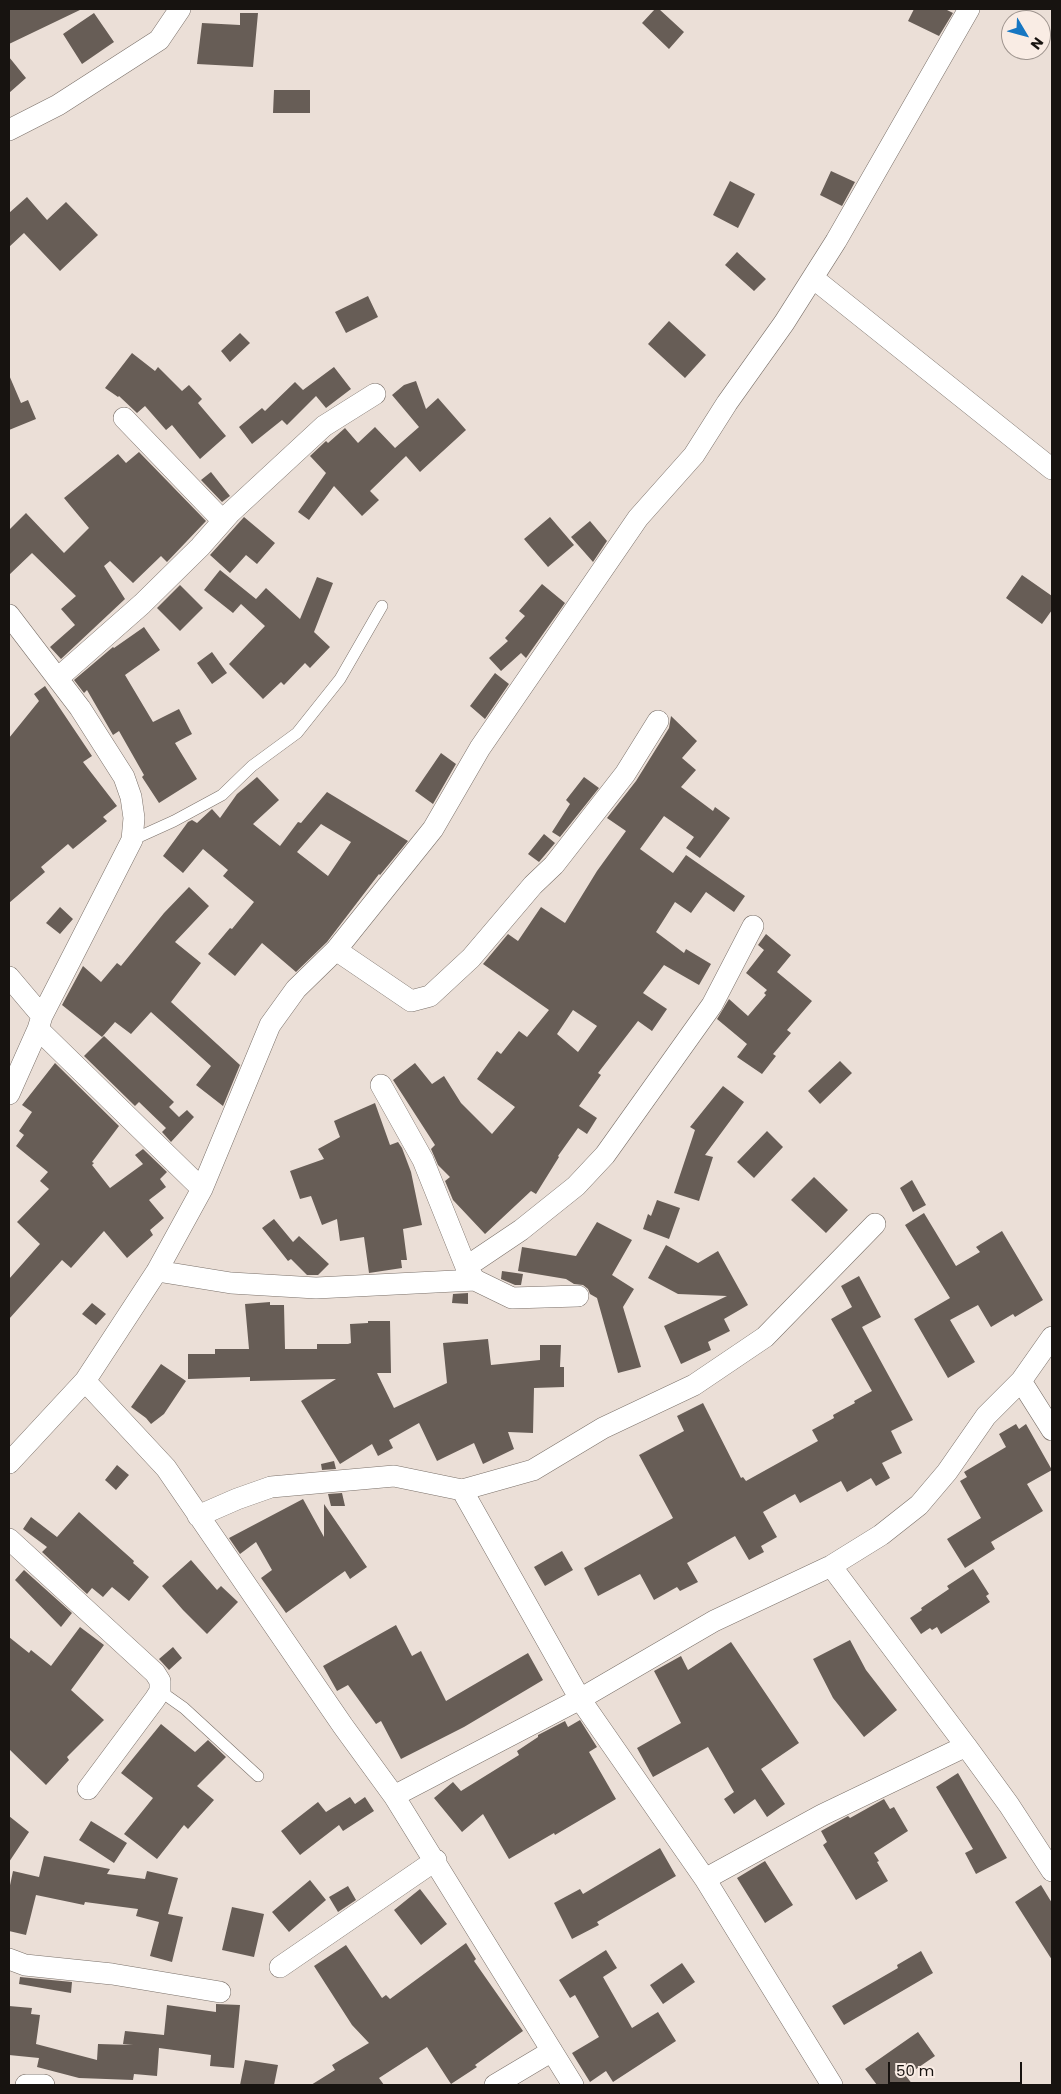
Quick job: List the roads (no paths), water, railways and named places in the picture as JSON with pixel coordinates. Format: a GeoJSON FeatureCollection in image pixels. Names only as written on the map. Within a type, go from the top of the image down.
{"type":"FeatureCollection","features":[{"type":"Feature","properties":{"kind":"street"},"geometry":{"type":"LineString","coordinates":[[9,130],[58,105],[159,40],[180,9]]}},
{"type":"Feature","properties":{"kind":"street"},"geometry":{"type":"LineString","coordinates":[[9,1463],[85,1381],[157,1271],[202,1189],[270,1025],[296,989],[336,950],[433,829],[480,748],[638,518],[694,454],[727,403],[784,323],[842,233],[969,9]]}},
{"type":"Feature","properties":{"kind":"street"},"geometry":{"type":"LineString","coordinates":[[813,278],[1052,469]]}},
{"type":"Feature","properties":{"kind":"street"},"geometry":{"type":"LineString","coordinates":[[58,678],[142,604],[200,547],[223,521],[324,426],[376,394]]}},
{"type":"Feature","properties":{"kind":"street"},"geometry":{"type":"LineString","coordinates":[[124,418],[223,521]]}},
{"type":"Feature","properties":{"kind":"street"},"geometry":{"type":"LineString","coordinates":[[9,615],[80,708],[124,778],[131,796],[134,818],[132,840],[40,1023],[9,1094]]}},
{"type":"Feature","properties":{"kind":"street"},"geometry":{"type":"LineString","coordinates":[[336,950],[411,1001],[430,996],[471,958],[533,885],[554,865],[625,774],[658,720]]}},
{"type":"Feature","properties":{"kind":"street"},"geometry":{"type":"LineString","coordinates":[[157,1271],[231,1283],[316,1288],[470,1273],[576,1186],[605,1155],[712,1005],[753,926]]}},
{"type":"Feature","properties":{"kind":"street"},"geometry":{"type":"LineString","coordinates":[[9,977],[40,1023],[202,1189]]}},
{"type":"Feature","properties":{"kind":"street"},"geometry":{"type":"LineString","coordinates":[[381,1085],[423,1160],[470,1273],[512,1298],[578,1296]]}},
{"type":"Feature","properties":{"kind":"street"},"geometry":{"type":"LineString","coordinates":[[198,1516],[237,1499],[279,1486],[394,1476],[462,1490],[532,1470],[603,1428],[694,1385],[765,1336],[875,1224]]}},
{"type":"Feature","properties":{"kind":"street"},"geometry":{"type":"LineString","coordinates":[[394,1796],[580,1699],[714,1621],[831,1566],[881,1535],[919,1505],[947,1472],[986,1416],[1021,1381],[1052,1337]]}},
{"type":"Feature","properties":{"kind":"street"},"geometry":{"type":"LineString","coordinates":[[85,1381],[166,1468],[343,1726],[394,1796],[436,1860],[573,2085]]}},
{"type":"Feature","properties":{"kind":"street"},"geometry":{"type":"LineString","coordinates":[[1021,1381],[1052,1430]]}},
{"type":"Feature","properties":{"kind":"street"},"geometry":{"type":"LineString","coordinates":[[462,1490],[580,1699],[705,1879],[832,2085]]}},
{"type":"Feature","properties":{"kind":"street"},"geometry":{"type":"LineString","coordinates":[[9,1539],[155,1673],[160,1680],[160,1690],[88,1789]]}},
{"type":"Feature","properties":{"kind":"street"},"geometry":{"type":"LineString","coordinates":[[831,1566],[966,1746],[1008,1804],[1052,1871]]}},
{"type":"Feature","properties":{"kind":"street"},"geometry":{"type":"LineString","coordinates":[[705,1879],[822,1815],[966,1746]]}},
{"type":"Feature","properties":{"kind":"street"},"geometry":{"type":"LineString","coordinates":[[280,1967],[436,1860]]}},
{"type":"Feature","properties":{"kind":"street"},"geometry":{"type":"LineString","coordinates":[[9,1959],[25,1966],[112,1974],[220,1992]]}},
{"type":"Feature","properties":{"kind":"street"},"geometry":{"type":"LineString","coordinates":[[495,2085],[552,2051]]}},
{"type":"Feature","properties":{"kind":"street"},"geometry":{"type":"LineString","coordinates":[[26,2085],[44,2085]]}},
{"type":"Feature","properties":{"kind":"lane"},"geometry":{"type":"LineString","coordinates":[[132,840],[174,821],[222,795],[252,766],[297,733],[340,679],[382,606]]}},
{"type":"Feature","properties":{"kind":"lane"},"geometry":{"type":"LineString","coordinates":[[160,1690],[184,1708],[258,1776]]}}]}
